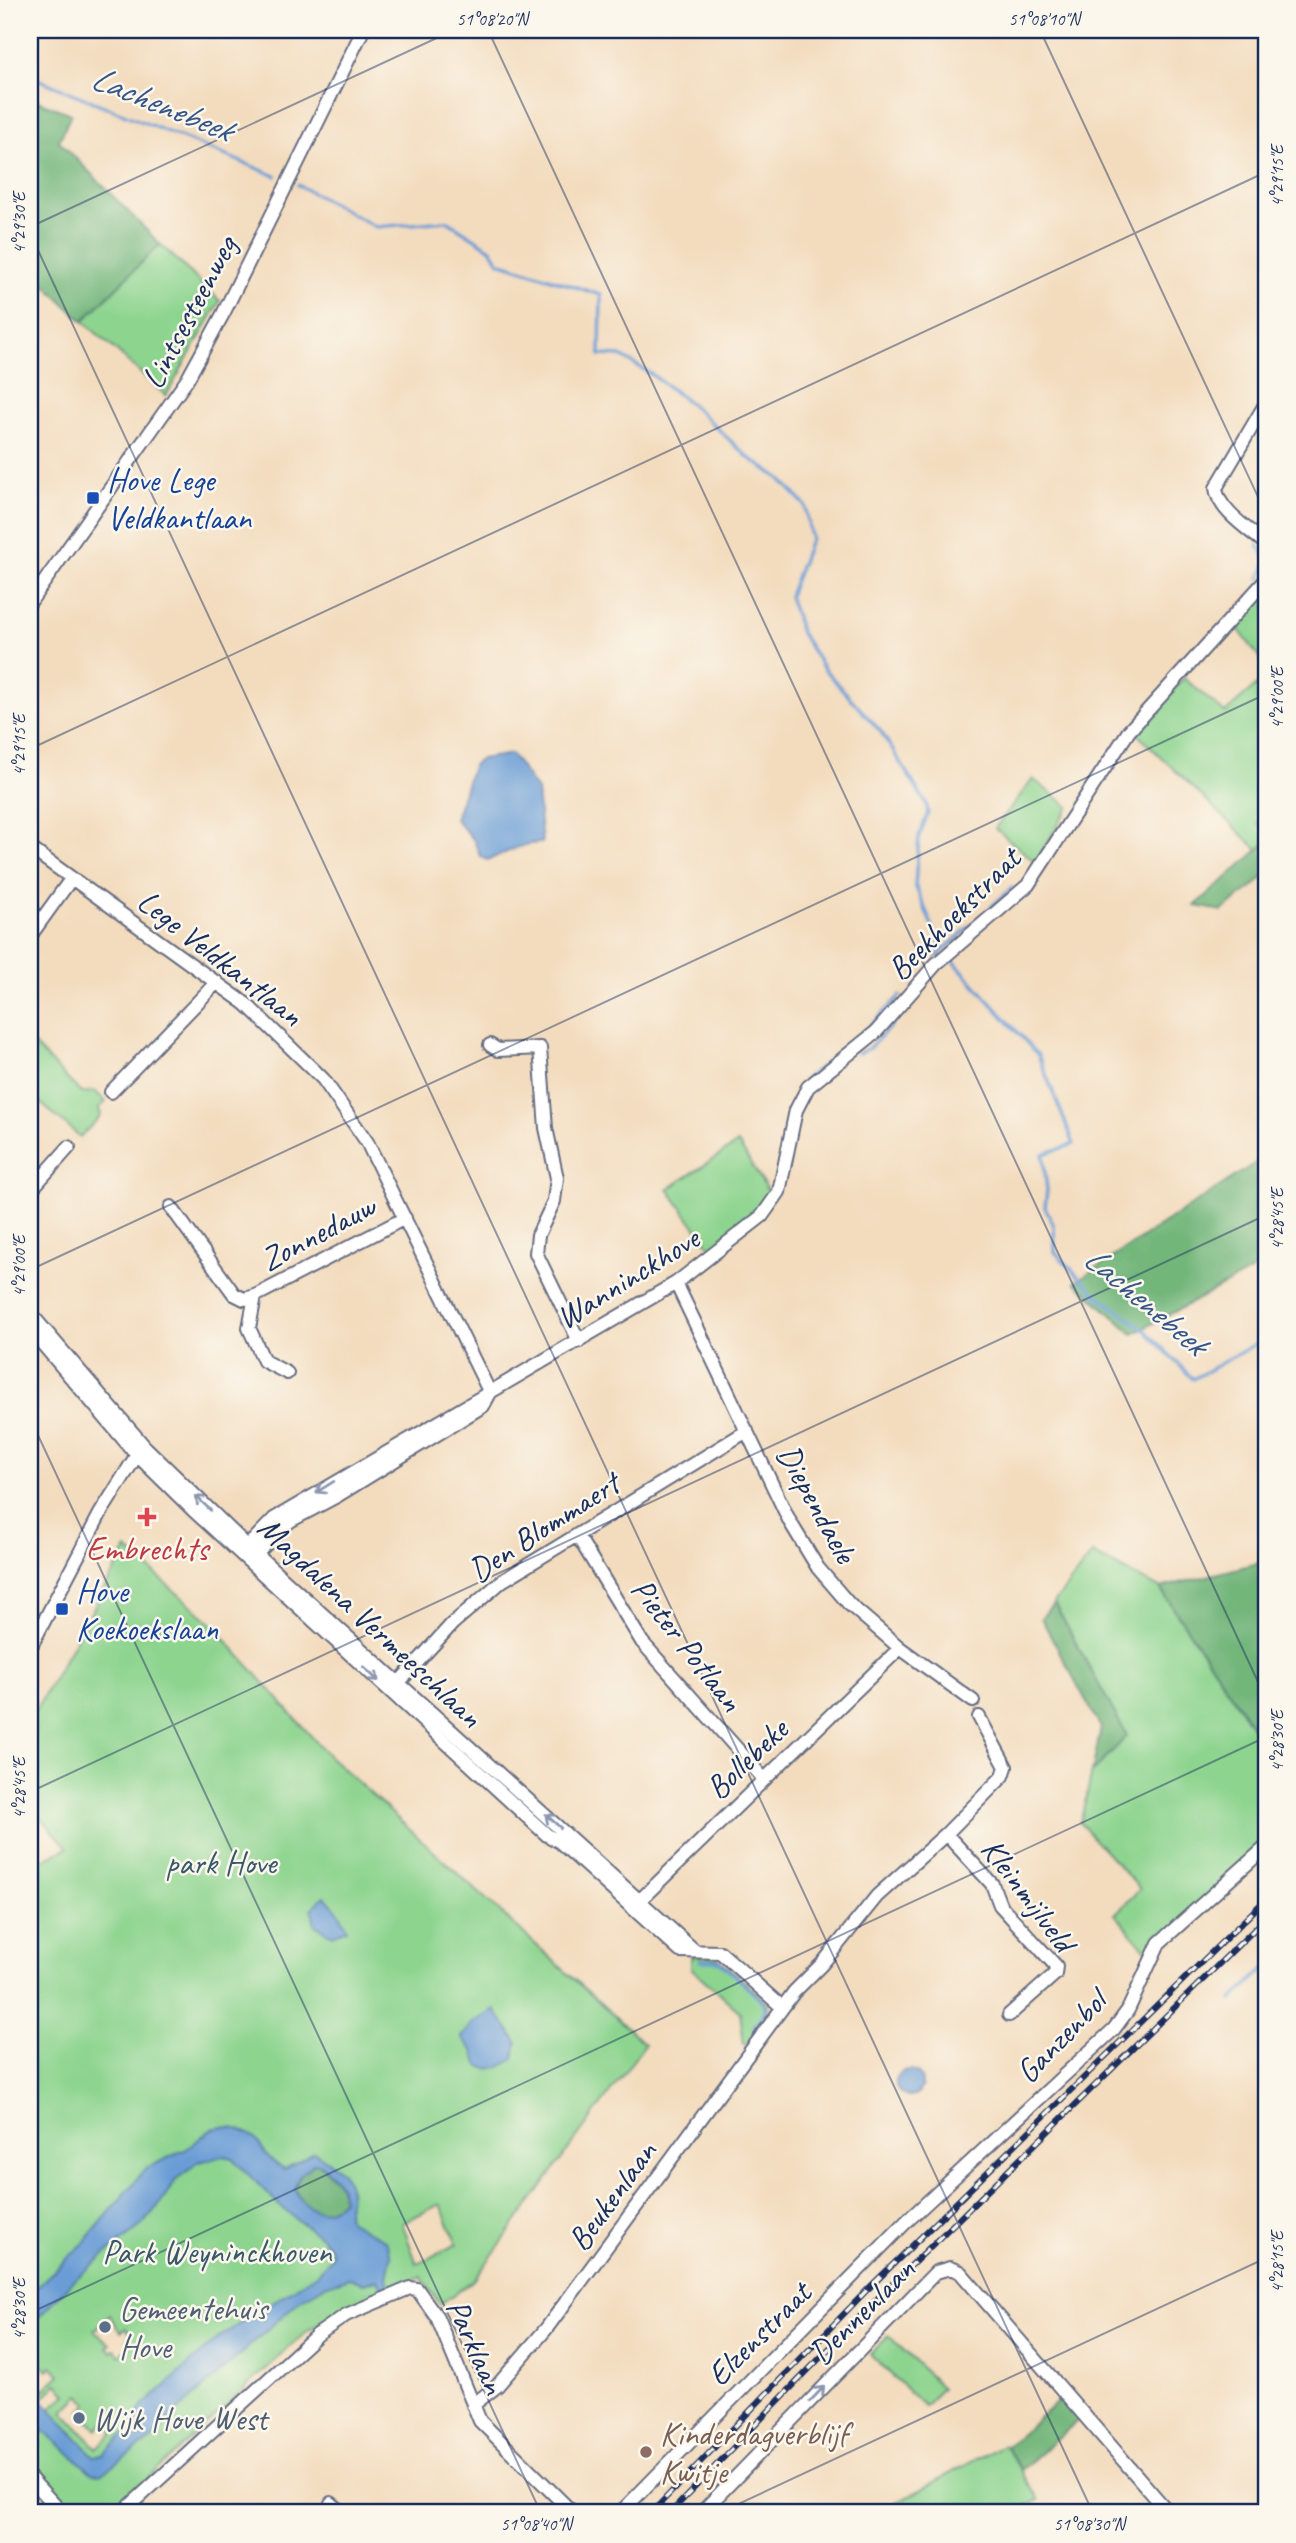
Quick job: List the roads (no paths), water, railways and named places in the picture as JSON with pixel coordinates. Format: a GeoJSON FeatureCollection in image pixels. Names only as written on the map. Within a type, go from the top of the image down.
{"type":"FeatureCollection","features":[{"type":"Feature","properties":{"kind":"street","name":"Lintsesteenweg"},"geometry":{"type":"LineString","coordinates":[[30,602],[187,380],[223,314],[363,30]]}},
{"type":"Feature","properties":{"kind":"street"},"geometry":{"type":"LineString","coordinates":[[1266,403],[1216,488],[1217,498],[1223,506],[1266,544]]}},
{"type":"Feature","properties":{"kind":"street","name":"Beekhoekstraat"},"geometry":{"type":"LineString","coordinates":[[779,1192],[796,1110],[808,1087],[876,1032],[936,964],[1028,885],[1129,731],[1266,580]]}},
{"type":"Feature","properties":{"kind":"street","name":"Lege Veldkantlaan"},"geometry":{"type":"LineString","coordinates":[[30,848],[217,982],[274,1028],[323,1079],[368,1142],[490,1392]]}},
{"type":"Feature","properties":{"kind":"street"},"geometry":{"type":"LineString","coordinates":[[30,936],[71,879]]}},
{"type":"Feature","properties":{"kind":"street"},"geometry":{"type":"LineString","coordinates":[[111,1092],[217,982]]}},
{"type":"Feature","properties":{"kind":"street"},"geometry":{"type":"LineString","coordinates":[[490,1045],[498,1050],[540,1048],[546,1128],[557,1178],[554,1201],[538,1235],[536,1252],[579,1341]]}},
{"type":"Feature","properties":{"kind":"street"},"geometry":{"type":"LineString","coordinates":[[30,1191],[69,1147]]}},
{"type":"Feature","properties":{"kind":"street","name":"Wanninckhove"},"geometry":{"type":"LineString","coordinates":[[248,1553],[285,1512],[676,1283],[762,1216],[779,1192]]}},
{"type":"Feature","properties":{"kind":"street","name":"Zonnedauw"},"geometry":{"type":"LineString","coordinates":[[171,1207],[234,1294],[244,1299],[255,1297],[405,1218]]}},
{"type":"Feature","properties":{"kind":"street","name":"Diependaele"},"geometry":{"type":"LineString","coordinates":[[676,1283],[790,1522],[818,1568],[849,1604],[900,1648],[973,1702]]}},
{"type":"Feature","properties":{"kind":"street","name":"Zonnedauw"},"geometry":{"type":"LineString","coordinates":[[255,1297],[249,1328],[264,1361],[287,1373]]}},
{"type":"Feature","properties":{"kind":"street","name":"Magdalena Vermeeschlaan"},"geometry":{"type":"LineString","coordinates":[[30,1313],[140,1450]]}},
{"type":"Feature","properties":{"kind":"street","name":"Magdalena Vermeeschlaan"},"geometry":{"type":"LineString","coordinates":[[30,1329],[140,1450],[394,1688],[636,1903],[680,1951],[720,1952],[782,2007]]}},
{"type":"Feature","properties":{"kind":"street","name":"Den Blommaert"},"geometry":{"type":"LineString","coordinates":[[394,1688],[482,1596],[747,1431]]}},
{"type":"Feature","properties":{"kind":"street"},"geometry":{"type":"LineString","coordinates":[[30,1647],[100,1514],[140,1450]]}},
{"type":"Feature","properties":{"kind":"street","name":"Pieter Potlaan"},"geometry":{"type":"LineString","coordinates":[[577,1535],[642,1642],[764,1779]]}},
{"type":"Feature","properties":{"kind":"street","name":"Bollebeke"},"geometry":{"type":"LineString","coordinates":[[636,1903],[900,1648]]}},
{"type":"Feature","properties":{"kind":"street","name":"Kleinmijlveld"},"geometry":{"type":"LineString","coordinates":[[782,2007],[877,1896],[946,1834],[1006,1771],[1003,1759],[979,1717]]}},
{"type":"Feature","properties":{"kind":"street","name":"Kleinmijlveld"},"geometry":{"type":"LineString","coordinates":[[946,1834],[992,1884],[1000,1905],[1056,1966],[1055,1974],[1009,2015]]}},
{"type":"Feature","properties":{"kind":"street","name":"Ganzenbol"},"geometry":{"type":"LineString","coordinates":[[906,2222],[1114,2029],[1128,2010],[1159,1943],[1266,1847]]}},
{"type":"Feature","properties":{"kind":"street","name":"Beukenlaan"},"geometry":{"type":"LineString","coordinates":[[473,2405],[497,2386],[546,2329],[782,2007]]}},
{"type":"Feature","properties":{"kind":"street","name":"Elzenstraat"},"geometry":{"type":"LineString","coordinates":[[620,2513],[906,2222]]}},
{"type":"Feature","properties":{"kind":"street","name":"Dennenlaan"},"geometry":{"type":"LineString","coordinates":[[701,2513],[936,2272],[950,2268],[960,2272],[1169,2513]]}},
{"type":"Feature","properties":{"kind":"street","name":"Parklaan"},"geometry":{"type":"LineString","coordinates":[[122,2513],[317,2335],[346,2315],[410,2288],[417,2288],[437,2317],[480,2421],[573,2513]]}},
{"type":"Feature","properties":{"kind":"street"},"geometry":{"type":"LineString","coordinates":[[30,2478],[62,2513]]}},
{"type":"Feature","properties":{"kind":"street"},"geometry":{"type":"LineString","coordinates":[[331,2503],[343,2513]]}},
{"type":"Feature","properties":{"kind":"water"},"geometry":{"type":"Polygon","coordinates":[[[511,754],[537,790],[542,843],[521,846],[487,860],[480,856],[474,840],[455,819],[472,766],[481,759],[511,754]]]}},
{"type":"Feature","properties":{"kind":"water"},"geometry":{"type":"Polygon","coordinates":[[[324,1896],[339,1912],[347,1929],[333,1935],[315,1925],[312,1909],[324,1896]]]}},
{"type":"Feature","properties":{"kind":"water"},"geometry":{"type":"Polygon","coordinates":[[[495,2010],[517,2042],[514,2059],[501,2066],[489,2068],[479,2066],[473,2051],[462,2037],[473,2023],[495,2010]]]}},
{"type":"Feature","properties":{"kind":"water"},"geometry":{"type":"Polygon","coordinates":[[[909,2070],[918,2074],[922,2083],[918,2092],[909,2096],[900,2092],[896,2083],[900,2074],[909,2070]]]}},
{"type":"Feature","properties":{"kind":"water"},"geometry":{"type":"Polygon","coordinates":[[[222,2127],[247,2133],[276,2164],[285,2169],[314,2152],[341,2171],[348,2184],[347,2216],[350,2221],[386,2241],[391,2256],[387,2278],[389,2285],[382,2288],[378,2280],[363,2283],[349,2278],[325,2286],[300,2300],[167,2421],[158,2434],[101,2474],[92,2473],[30,2419],[30,2387],[94,2456],[103,2455],[131,2427],[140,2409],[218,2338],[316,2274],[332,2257],[331,2249],[322,2238],[284,2210],[232,2158],[223,2156],[199,2162],[174,2182],[164,2199],[142,2225],[74,2280],[30,2326],[30,2293],[85,2242],[146,2168],[187,2149],[211,2129],[222,2127]],[[314,2163],[300,2175],[294,2189],[309,2207],[322,2211],[335,2207],[342,2201],[341,2186],[321,2164],[314,2163]]]}},
{"type":"Feature","properties":{"kind":"waterway","name":"Lachenebeek"},"geometry":{"type":"LineString","coordinates":[[30,76],[276,176]]}},
{"type":"Feature","properties":{"kind":"waterway"},"geometry":{"type":"LineString","coordinates":[[298,185],[376,227],[447,221],[491,249],[499,262],[601,295],[600,355],[621,356],[651,374],[691,404],[749,458],[779,478],[805,505],[811,538],[789,596],[801,633],[824,669],[881,732],[926,803],[928,813],[919,836],[915,885],[942,949]]}},
{"type":"Feature","properties":{"kind":"waterway"},"geometry":{"type":"LineString","coordinates":[[1258,545],[1266,558]]}},
{"type":"Feature","properties":{"kind":"waterway"},"geometry":{"type":"LineString","coordinates":[[1260,578],[1266,566]]}},
{"type":"Feature","properties":{"kind":"waterway"},"geometry":{"type":"LineString","coordinates":[[936,957],[1012,888]]}},
{"type":"Feature","properties":{"kind":"waterway","name":"Lachenebeek"},"geometry":{"type":"LineString","coordinates":[[950,957],[1038,1055],[1074,1144],[1043,1154],[1047,1190],[1045,1207],[1054,1226],[1055,1252],[1097,1295],[1145,1330],[1193,1379],[1266,1338]]}},
{"type":"Feature","properties":{"kind":"waterway"},"geometry":{"type":"LineString","coordinates":[[804,1080],[861,1035],[900,996]]}},
{"type":"Feature","properties":{"kind":"waterway"},"geometry":{"type":"LineString","coordinates":[[858,1053],[868,1049],[896,1021]]}},
{"type":"Feature","properties":{"kind":"waterway"},"geometry":{"type":"LineString","coordinates":[[700,1961],[719,1961],[764,2003],[765,2010],[754,2027]]}},
{"type":"Feature","properties":{"kind":"waterway"},"geometry":{"type":"LineString","coordinates":[[1232,2000],[1266,1967]]}},
{"type":"Feature","properties":{"kind":"railway"},"geometry":{"type":"LineString","coordinates":[[651,2513],[867,2290],[1266,1899]]}},
{"type":"Feature","properties":{"kind":"railway"},"geometry":{"type":"LineString","coordinates":[[670,2513],[878,2298],[1266,1918]]}},
{"type":"Feature","properties":{"kind":"place","name":"Hove Lege Veldkantlaan"},"geometry":{"type":"Point","coordinates":[93,498]}},
{"type":"Feature","properties":{"kind":"place","name":"Embrechts"},"geometry":{"type":"Point","coordinates":[147,1517]}},
{"type":"Feature","properties":{"kind":"place","name":"Hove Koekoekslaan"},"geometry":{"type":"Point","coordinates":[62,1609]}},
{"type":"Feature","properties":{"kind":"place","name":"Gemeentehuis Hove"},"geometry":{"type":"Point","coordinates":[105,2327]}},
{"type":"Feature","properties":{"kind":"place","name":"Wijk Hove West"},"geometry":{"type":"Point","coordinates":[79,2418]}},
{"type":"Feature","properties":{"kind":"place","name":"Kinderdagverblijf Kwitje"},"geometry":{"type":"Point","coordinates":[646,2452]}},
{"type":"Feature","properties":{"kind":"park label","name":"park Hove"},"geometry":{"type":"Point","coordinates":[221,1862]}},
{"type":"Feature","properties":{"kind":"park label","name":"Park Weyninckhoven"},"geometry":{"type":"Point","coordinates":[217,2251]}}]}
